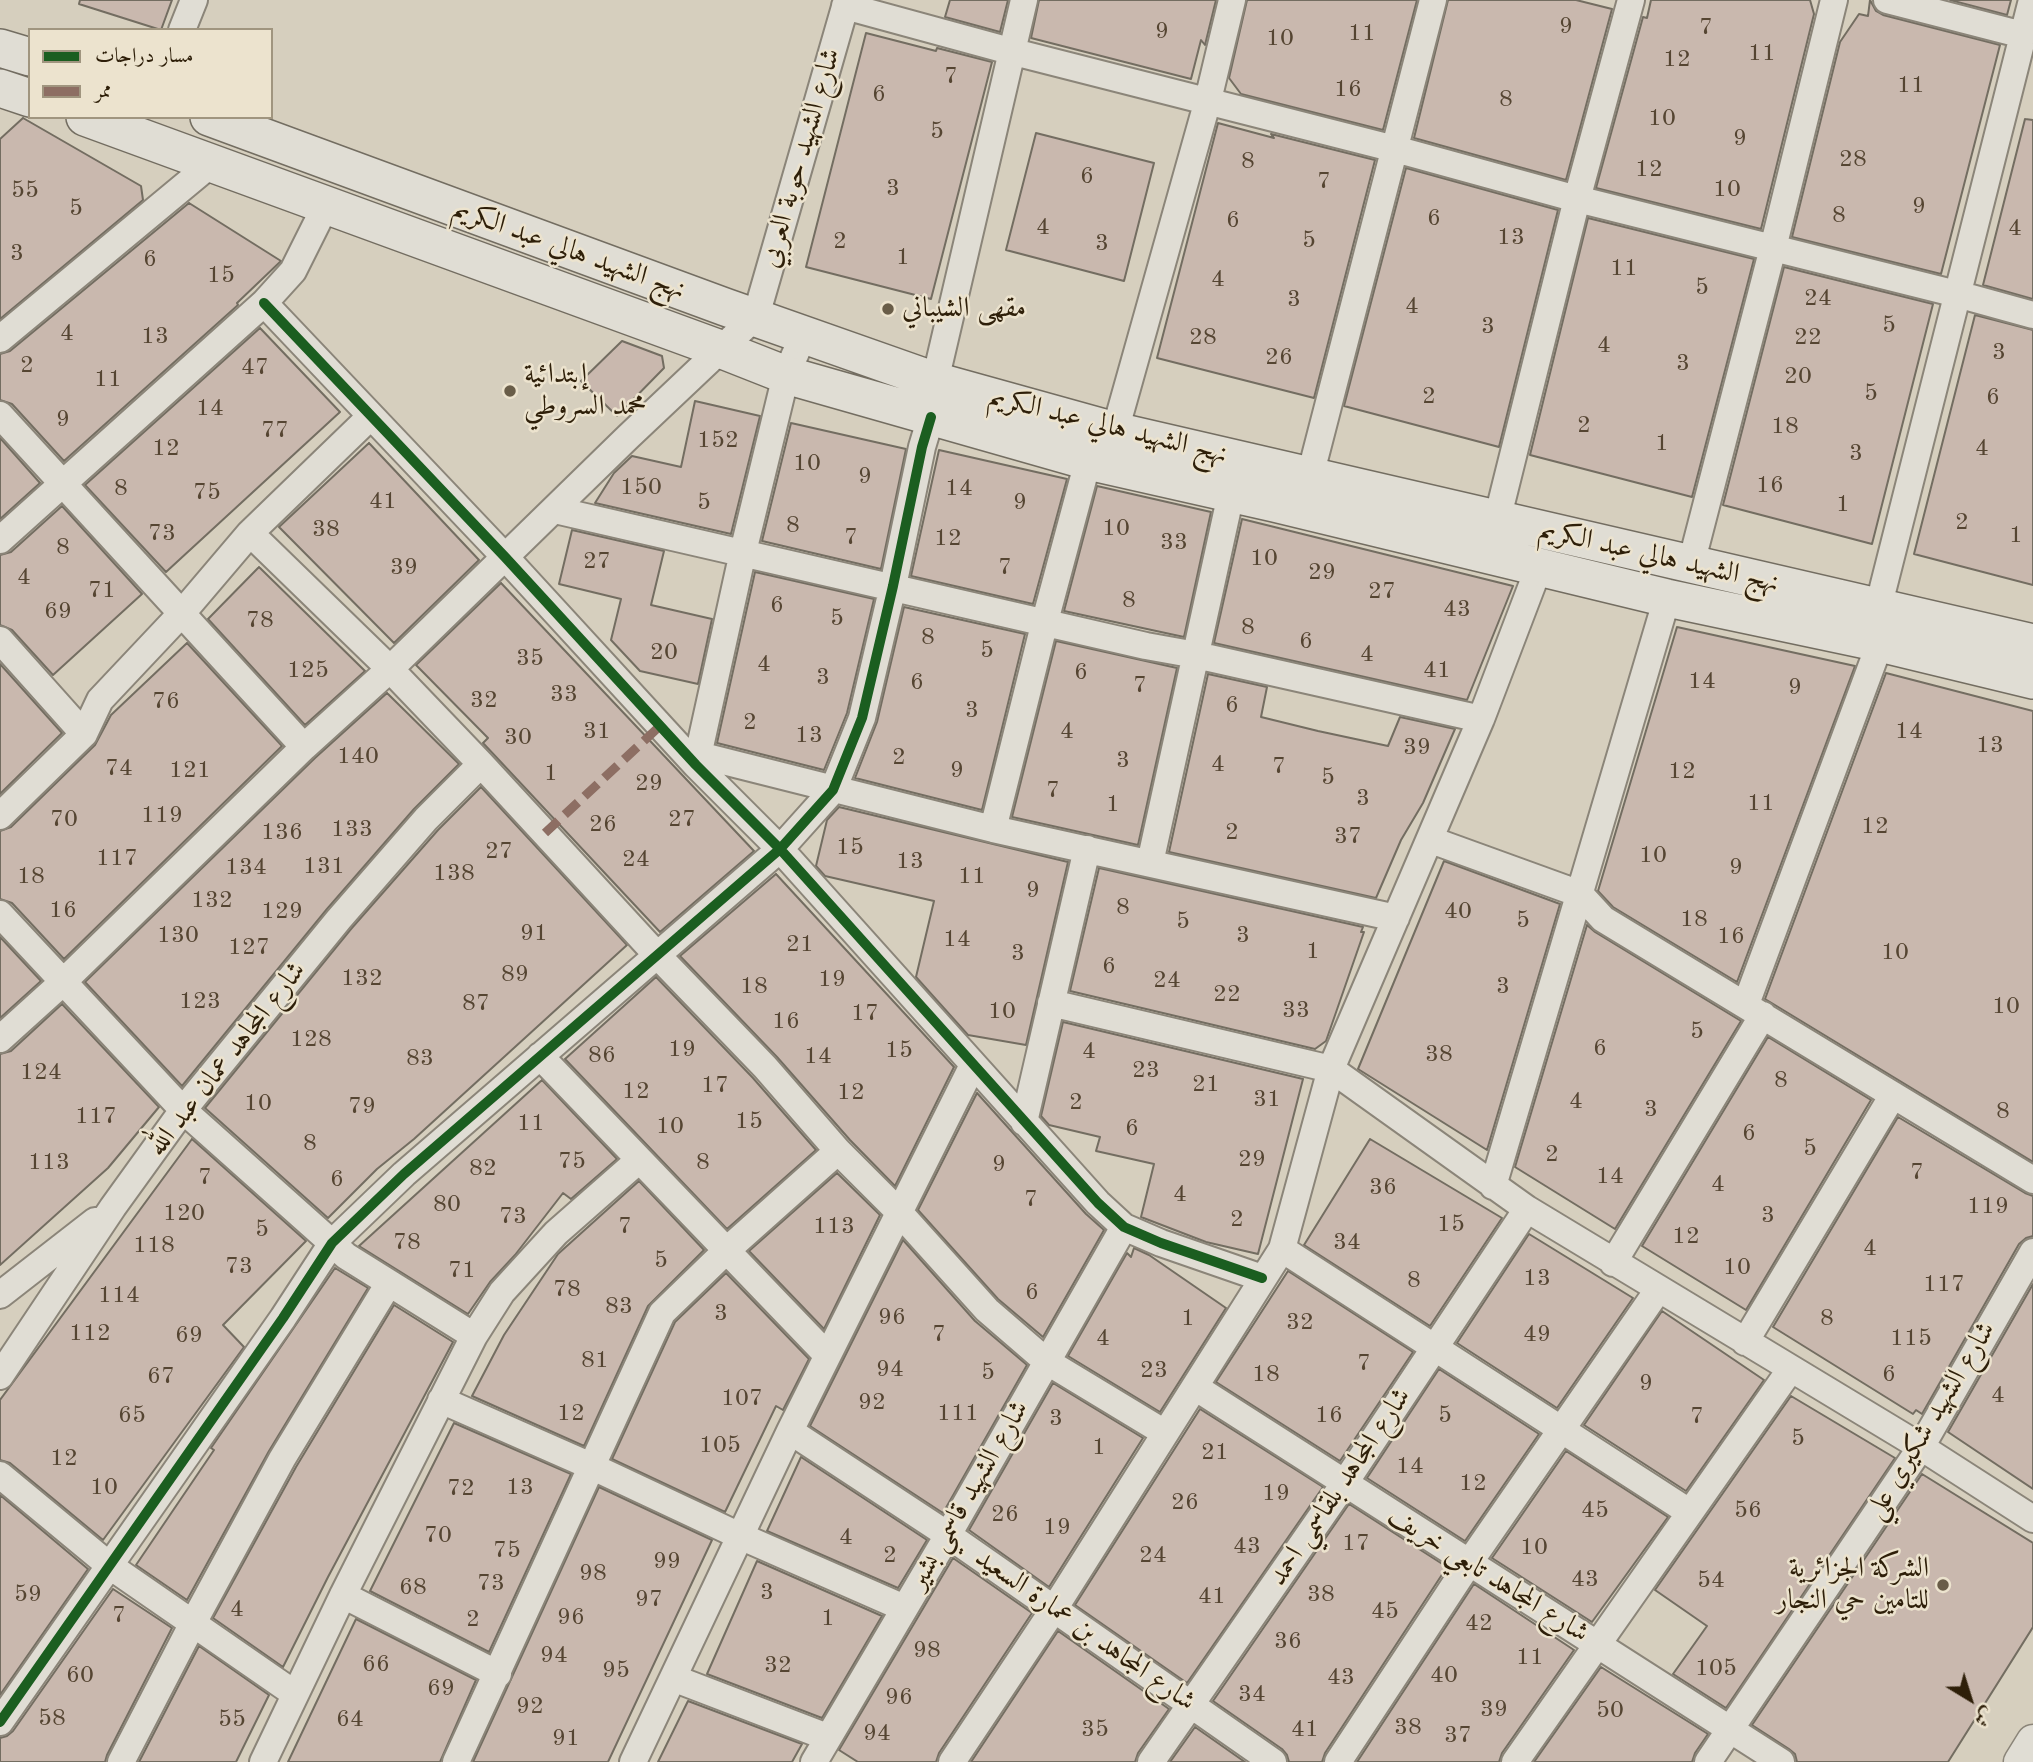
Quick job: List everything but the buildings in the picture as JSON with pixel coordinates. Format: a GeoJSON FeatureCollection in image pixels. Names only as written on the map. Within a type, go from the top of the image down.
{"type":"FeatureCollection","features":[{"type":"Feature","properties":{"kind":"main road"},"geometry":{"type":"LineString","coordinates":[[0,48],[28,56]]}},
{"type":"Feature","properties":{"kind":"main road"},"geometry":{"type":"LineString","coordinates":[[0,88],[28,97]]}},
{"type":"Feature","properties":{"kind":"main road"},"geometry":{"type":"LineString","coordinates":[[98,119],[142,126],[212,163],[786,375],[1088,461],[1231,494],[1289,483],[1539,567],[1667,598],[1879,625],[2033,681]]}},
{"type":"Feature","properties":{"kind":"main road","name":"نهج الشهيد هالي عبد الكريم"},"geometry":{"type":"LineString","coordinates":[[214,119],[725,307],[935,381],[1289,483],[1497,520],[1691,564],[1879,625],[2033,643]]}},
{"type":"Feature","properties":{"kind":"street"},"geometry":{"type":"LineString","coordinates":[[183,28],[194,0]]}},
{"type":"Feature","properties":{"kind":"street"},"geometry":{"type":"LineString","coordinates":[[935,381],[1024,0]]}},
{"type":"Feature","properties":{"kind":"street"},"geometry":{"type":"LineString","coordinates":[[1115,431],[1208,100],[1232,0]]}},
{"type":"Feature","properties":{"kind":"street"},"geometry":{"type":"LineString","coordinates":[[1289,483],[1395,149],[1433,0]]}},
{"type":"Feature","properties":{"kind":"street"},"geometry":{"type":"LineString","coordinates":[[1497,520],[1577,200],[1631,0]]}},
{"type":"Feature","properties":{"kind":"street"},"geometry":{"type":"LineString","coordinates":[[1691,564],[1834,0]]}},
{"type":"Feature","properties":{"kind":"street"},"geometry":{"type":"LineString","coordinates":[[1887,0],[2023,34]]}},
{"type":"Feature","properties":{"kind":"street"},"geometry":{"type":"LineString","coordinates":[[1613,1263],[1755,1009],[1879,625],[1957,294],[2032,0]]}},
{"type":"Feature","properties":{"kind":"street"},"geometry":{"type":"LineString","coordinates":[[846,3],[1010,51],[1395,149],[1577,200],[2033,315]]}},
{"type":"Feature","properties":{"kind":"street","name":"شارع الشهيد حوبة العربي"},"geometry":{"type":"LineString","coordinates":[[756,316],[846,3]]}},
{"type":"Feature","properties":{"kind":"street"},"geometry":{"type":"LineString","coordinates":[[0,339],[212,163]]}},
{"type":"Feature","properties":{"kind":"street"},"geometry":{"type":"LineString","coordinates":[[0,540],[264,303],[293,271],[326,205]]}},
{"type":"Feature","properties":{"kind":"street"},"geometry":{"type":"LineString","coordinates":[[264,303],[698,760],[1098,1203],[1124,1227],[1161,1243],[1262,1278]]}},
{"type":"Feature","properties":{"kind":"street"},"geometry":{"type":"LineString","coordinates":[[0,1038],[62,983],[304,747],[390,669],[756,316]]}},
{"type":"Feature","properties":{"kind":"street"},"geometry":{"type":"LineString","coordinates":[[698,760],[743,552],[786,375],[804,334]]}},
{"type":"Feature","properties":{"kind":"street"},"geometry":{"type":"LineString","coordinates":[[0,415],[304,747]]}},
{"type":"Feature","properties":{"kind":"street"},"geometry":{"type":"LineString","coordinates":[[0,816],[83,734],[100,700],[182,613],[250,533],[371,416]]}},
{"type":"Feature","properties":{"kind":"street"},"geometry":{"type":"LineString","coordinates":[[0,1722],[283,1318],[332,1243],[404,1174],[780,849],[833,790],[862,718],[931,417]]}},
{"type":"Feature","properties":{"kind":"street"},"geometry":{"type":"LineString","coordinates":[[993,829],[1088,461]]}},
{"type":"Feature","properties":{"kind":"street"},"geometry":{"type":"LineString","coordinates":[[1150,863],[1231,494]]}},
{"type":"Feature","properties":{"kind":"street"},"geometry":{"type":"LineString","coordinates":[[555,509],[1146,646],[1481,719]]}},
{"type":"Feature","properties":{"kind":"street"},"geometry":{"type":"LineString","coordinates":[[250,533],[390,669],[481,764],[657,955],[765,1067],[838,1151],[898,1211],[987,1310],[1046,1361],[1165,1433]]}},
{"type":"Feature","properties":{"kind":"street"},"geometry":{"type":"LineString","coordinates":[[952,1762],[1054,1609],[1282,1249],[1331,1069],[1481,719],[1539,567]]}},
{"type":"Feature","properties":{"kind":"street"},"geometry":{"type":"LineString","coordinates":[[1493,1186],[1667,598]]}},
{"type":"Feature","properties":{"kind":"street"},"geometry":{"type":"LineString","coordinates":[[0,640],[83,734]]}},
{"type":"Feature","properties":{"kind":"street"},"geometry":{"type":"LineString","coordinates":[[698,760],[993,829],[1396,918]]}},
{"type":"Feature","properties":{"kind":"street","name":"شارع المجاهد عمان عبد الله"},"geometry":{"type":"LineString","coordinates":[[0,1376],[113,1207],[183,1110],[348,909],[426,819],[481,764]]}},
{"type":"Feature","properties":{"kind":"street"},"geometry":{"type":"LineString","coordinates":[[1431,839],[1580,894],[1603,919],[2033,1180]]}},
{"type":"Feature","properties":{"kind":"street"},"geometry":{"type":"LineString","coordinates":[[1024,1122],[1087,849]]}},
{"type":"Feature","properties":{"kind":"street"},"geometry":{"type":"LineString","coordinates":[[0,914],[183,1110],[332,1243],[346,1255],[474,1336]]}},
{"type":"Feature","properties":{"kind":"street"},"geometry":{"type":"LineString","coordinates":[[1051,1003],[1331,1069],[1527,1209],[1921,1447],[2033,1519]]}},
{"type":"Feature","properties":{"kind":"street"},"geometry":{"type":"LineString","coordinates":[[540,1056],[827,1355]]}},
{"type":"Feature","properties":{"kind":"street"},"geometry":{"type":"LineString","coordinates":[[633,1762],[827,1355],[973,1065]]}},
{"type":"Feature","properties":{"kind":"street"},"geometry":{"type":"LineString","coordinates":[[1745,1342],[1894,1095]]}},
{"type":"Feature","properties":{"kind":"street"},"geometry":{"type":"LineString","coordinates":[[456,1762],[662,1313],[727,1250],[838,1151]]}},
{"type":"Feature","properties":{"kind":"street"},"geometry":{"type":"LineString","coordinates":[[264,1762],[342,1595],[474,1336],[502,1292],[556,1233],[639,1160]]}},
{"type":"Feature","properties":{"kind":"street"},"geometry":{"type":"LineString","coordinates":[[0,1294],[113,1207]]}},
{"type":"Feature","properties":{"kind":"street","name":"شارع المجاهد بلقاسمي احمد"},"geometry":{"type":"LineString","coordinates":[[1152,1762],[1527,1209]]}},
{"type":"Feature","properties":{"kind":"street","name":"شارع الشهيد قاسمي بشير"},"geometry":{"type":"LineString","coordinates":[[823,1753],[1124,1227]]}},
{"type":"Feature","properties":{"kind":"street"},"geometry":{"type":"LineString","coordinates":[[1282,1249],[1689,1512]]}},
{"type":"Feature","properties":{"kind":"street","name":"شارع الشهيد شكيري علي"},"geometry":{"type":"LineString","coordinates":[[1708,1762],[1921,1447],[2033,1252]]}},
{"type":"Feature","properties":{"kind":"street"},"geometry":{"type":"LineString","coordinates":[[121,1762],[282,1459],[389,1283]]}},
{"type":"Feature","properties":{"kind":"street"},"geometry":{"type":"LineString","coordinates":[[1338,1762],[1469,1563],[1658,1290]]}},
{"type":"Feature","properties":{"kind":"street"},"geometry":{"type":"LineString","coordinates":[[1515,1762],[1790,1370]]}},
{"type":"Feature","properties":{"kind":"street","name":"شارع المجاهد تابعي خريف"},"geometry":{"type":"LineString","coordinates":[[1195,1387],[1781,1762]]}},
{"type":"Feature","properties":{"kind":"street"},"geometry":{"type":"LineString","coordinates":[[441,1400],[904,1608]]}},
{"type":"Feature","properties":{"kind":"street","name":"شارع المجاهد بن عمارة السعيد"},"geometry":{"type":"LineString","coordinates":[[790,1431],[948,1535],[1273,1762]]}},
{"type":"Feature","properties":{"kind":"street"},"geometry":{"type":"LineString","coordinates":[[0,1475],[110,1566],[295,1694]]}},
{"type":"Feature","properties":{"kind":"street"},"geometry":{"type":"LineString","coordinates":[[342,1595],[498,1674]]}},
{"type":"Feature","properties":{"kind":"street"},"geometry":{"type":"LineString","coordinates":[[673,1678],[823,1753]]}},
{"type":"Feature","properties":{"kind":"street"},"geometry":{"type":"LineString","coordinates":[[2021,1762],[2033,1741]]}},
{"type":"Feature","properties":{"kind":"marked path"},"geometry":{"type":"LineString","coordinates":[[545,833],[661,725]]}},
{"type":"Feature","properties":{"kind":"cycle path"},"geometry":{"type":"LineString","coordinates":[[264,303],[505,557],[696,765],[780,849],[1098,1203],[1124,1227],[1161,1243],[1262,1278]]}},
{"type":"Feature","properties":{"kind":"cycle path"},"geometry":{"type":"LineString","coordinates":[[0,1722],[283,1318],[332,1243],[404,1174],[780,849],[833,790],[862,718],[931,417]]}},
{"type":"Feature","properties":{"kind":"place","name":"مقهى الشيباني"},"geometry":{"type":"Point","coordinates":[888,309]}},
{"type":"Feature","properties":{"kind":"place","name":"إبتدائية محمد السروطي"},"geometry":{"type":"Point","coordinates":[510,391]}},
{"type":"Feature","properties":{"kind":"place","name":"الشركة الجزائرية للتامين حي النجار"},"geometry":{"type":"Point","coordinates":[1943,1585]}}]}
